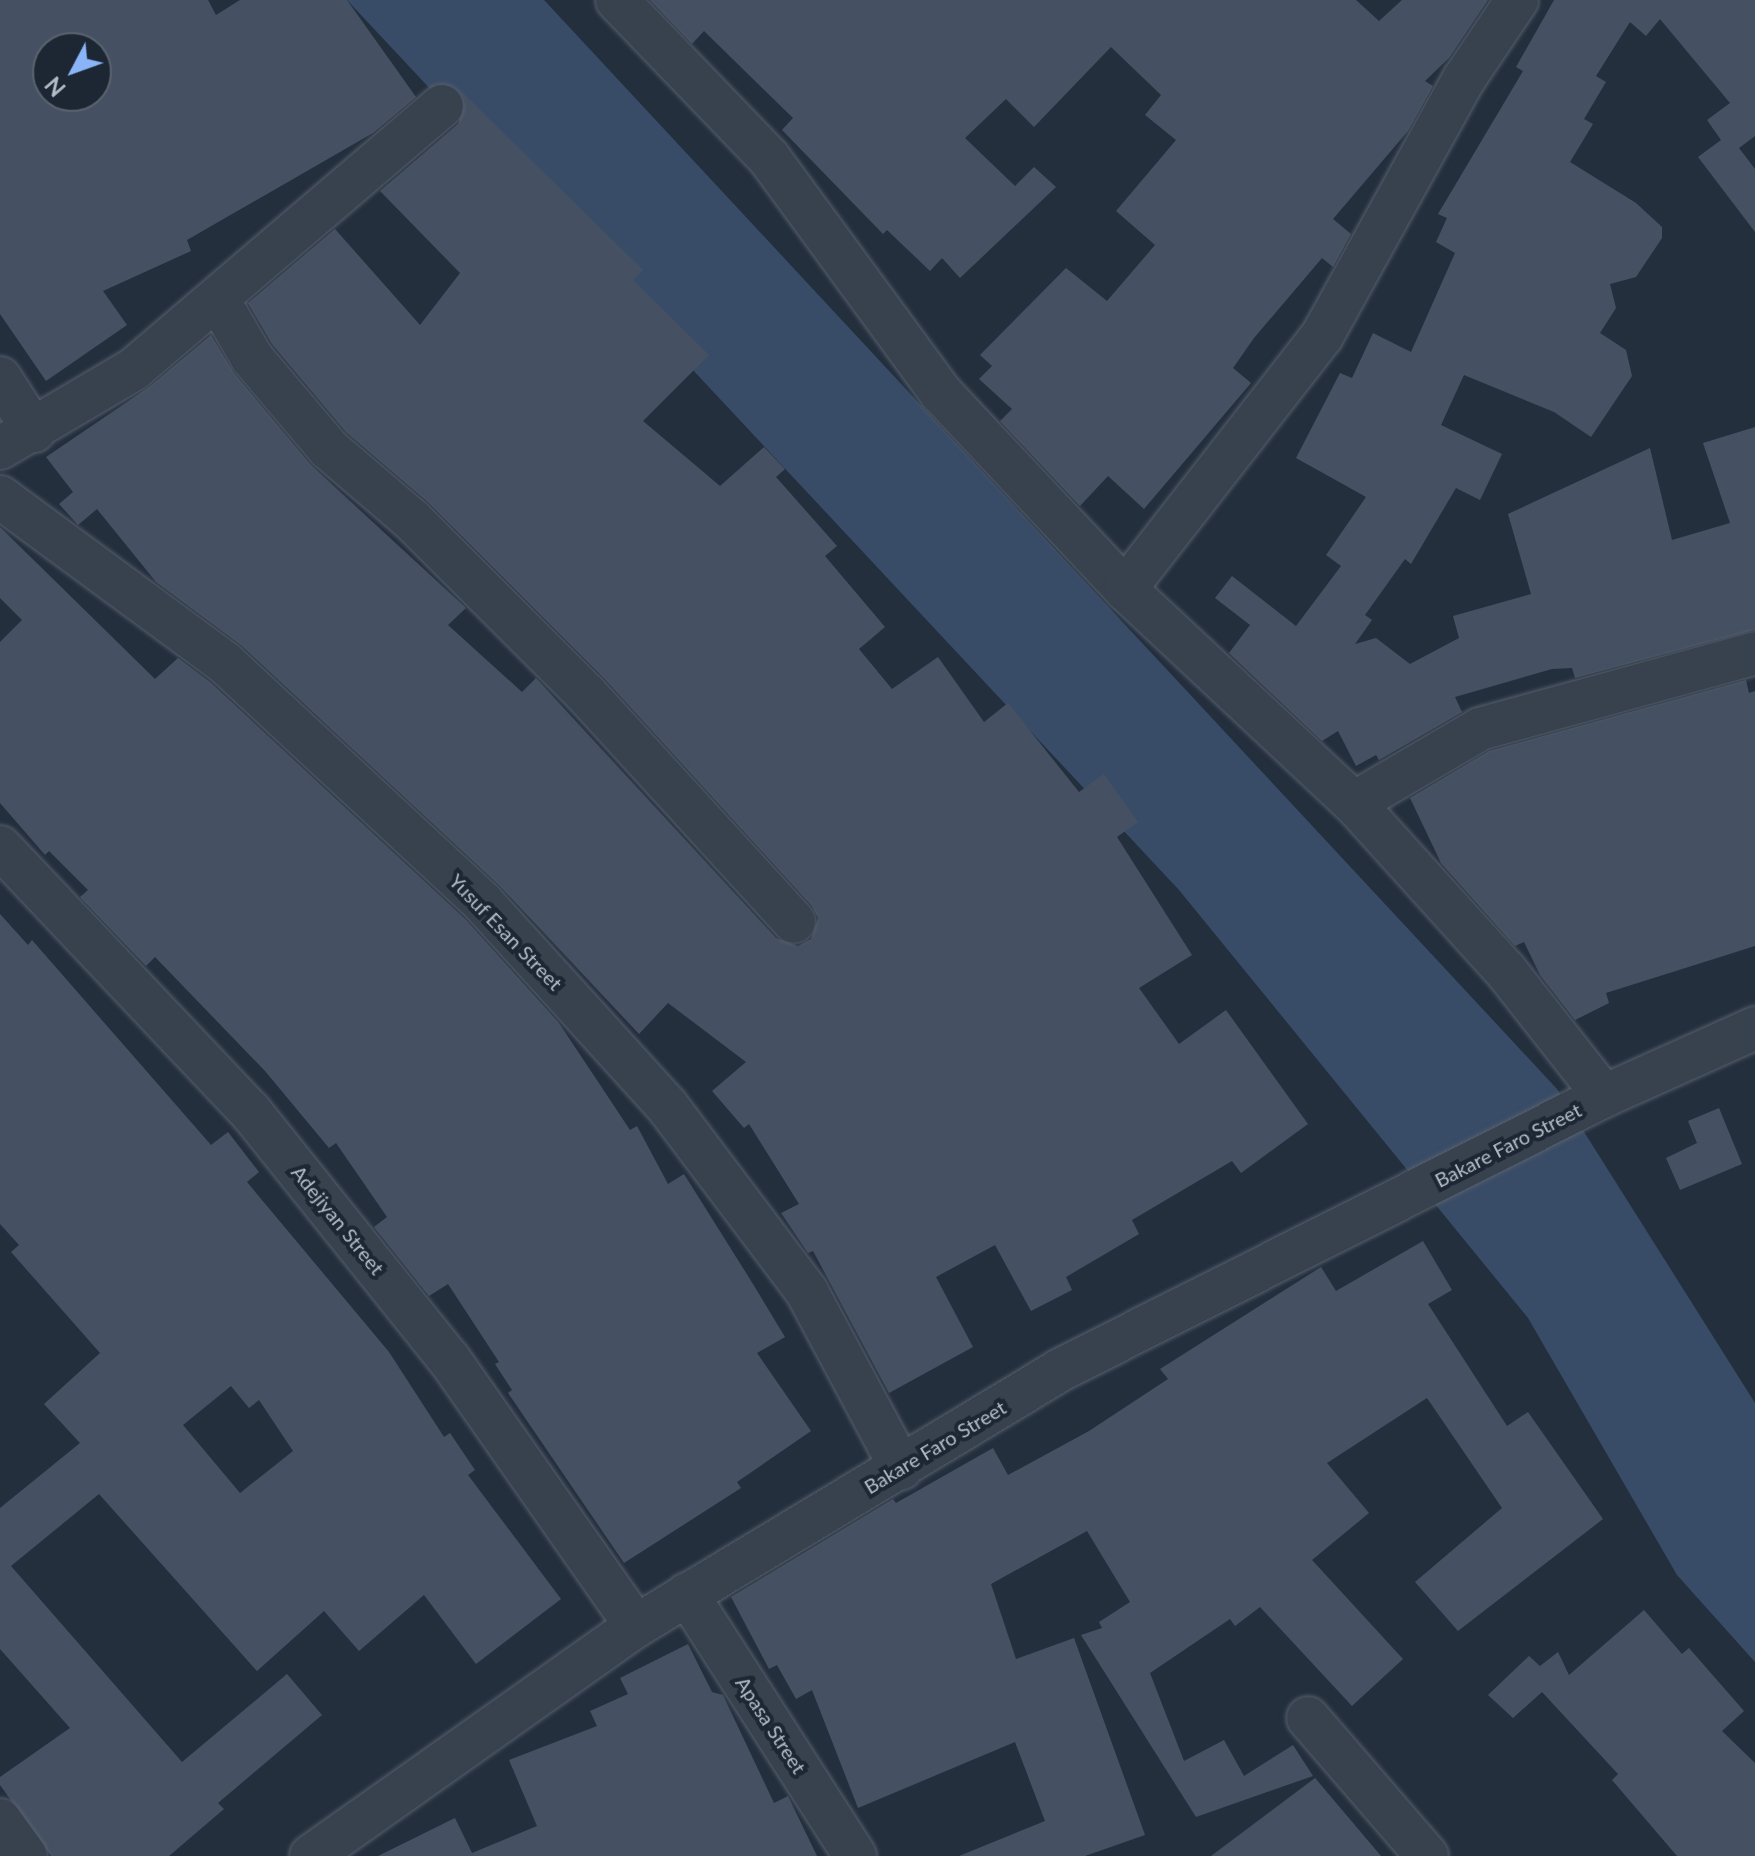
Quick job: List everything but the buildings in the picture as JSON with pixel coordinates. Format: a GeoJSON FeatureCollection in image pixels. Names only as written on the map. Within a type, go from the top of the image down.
{"type":"FeatureCollection","features":[{"type":"Feature","properties":{"kind":"street"},"geometry":{"type":"LineString","coordinates":[[617,0],[769,158],[941,393],[1125,589],[1354,803],[1506,971],[1600,1098]]}},
{"type":"Feature","properties":{"kind":"street"},"geometry":{"type":"LineString","coordinates":[[1125,589],[1322,336],[1464,79],[1517,0]]}},
{"type":"Feature","properties":{"kind":"street"},"geometry":{"type":"LineString","coordinates":[[0,378],[17,440],[134,369],[219,301],[442,106]]}},
{"type":"Feature","properties":{"kind":"street"},"geometry":{"type":"LineString","coordinates":[[219,301],[252,358],[329,449],[412,520],[587,695],[794,922]]}},
{"type":"Feature","properties":{"kind":"street","name":"Yusuf Esan Street"},"geometry":{"type":"LineString","coordinates":[[0,497],[225,663],[483,903],[667,1106],[807,1292],[901,1468]]}},
{"type":"Feature","properties":{"kind":"street"},"geometry":{"type":"LineString","coordinates":[[1354,803],[1480,729],[1755,653]]}},
{"type":"Feature","properties":{"kind":"street","name":"Adejiyan Street"},"geometry":{"type":"LineString","coordinates":[[0,847],[250,1111],[449,1359],[636,1626]]}},
{"type":"Feature","properties":{"kind":"street","name":"Bakare Faro Street"},"geometry":{"type":"LineString","coordinates":[[311,1856],[636,1626],[1060,1370],[1600,1098],[1755,1028]]}},
{"type":"Feature","properties":{"kind":"street","name":"Apasa Street"},"geometry":{"type":"LineString","coordinates":[[687,1594],[855,1856]]}},
{"type":"Feature","properties":{"kind":"street"},"geometry":{"type":"LineString","coordinates":[[1308,1718],[1427,1856]]}},
{"type":"Feature","properties":{"kind":"street"},"geometry":{"type":"LineString","coordinates":[[0,1820],[26,1856]]}},
{"type":"Feature","properties":{"kind":"water"},"geometry":{"type":"Polygon","coordinates":[[[347,0],[544,0],[1557,1089],[1755,1403],[1755,1662],[1677,1575],[1528,1318],[1179,890],[347,0]]]}}]}
